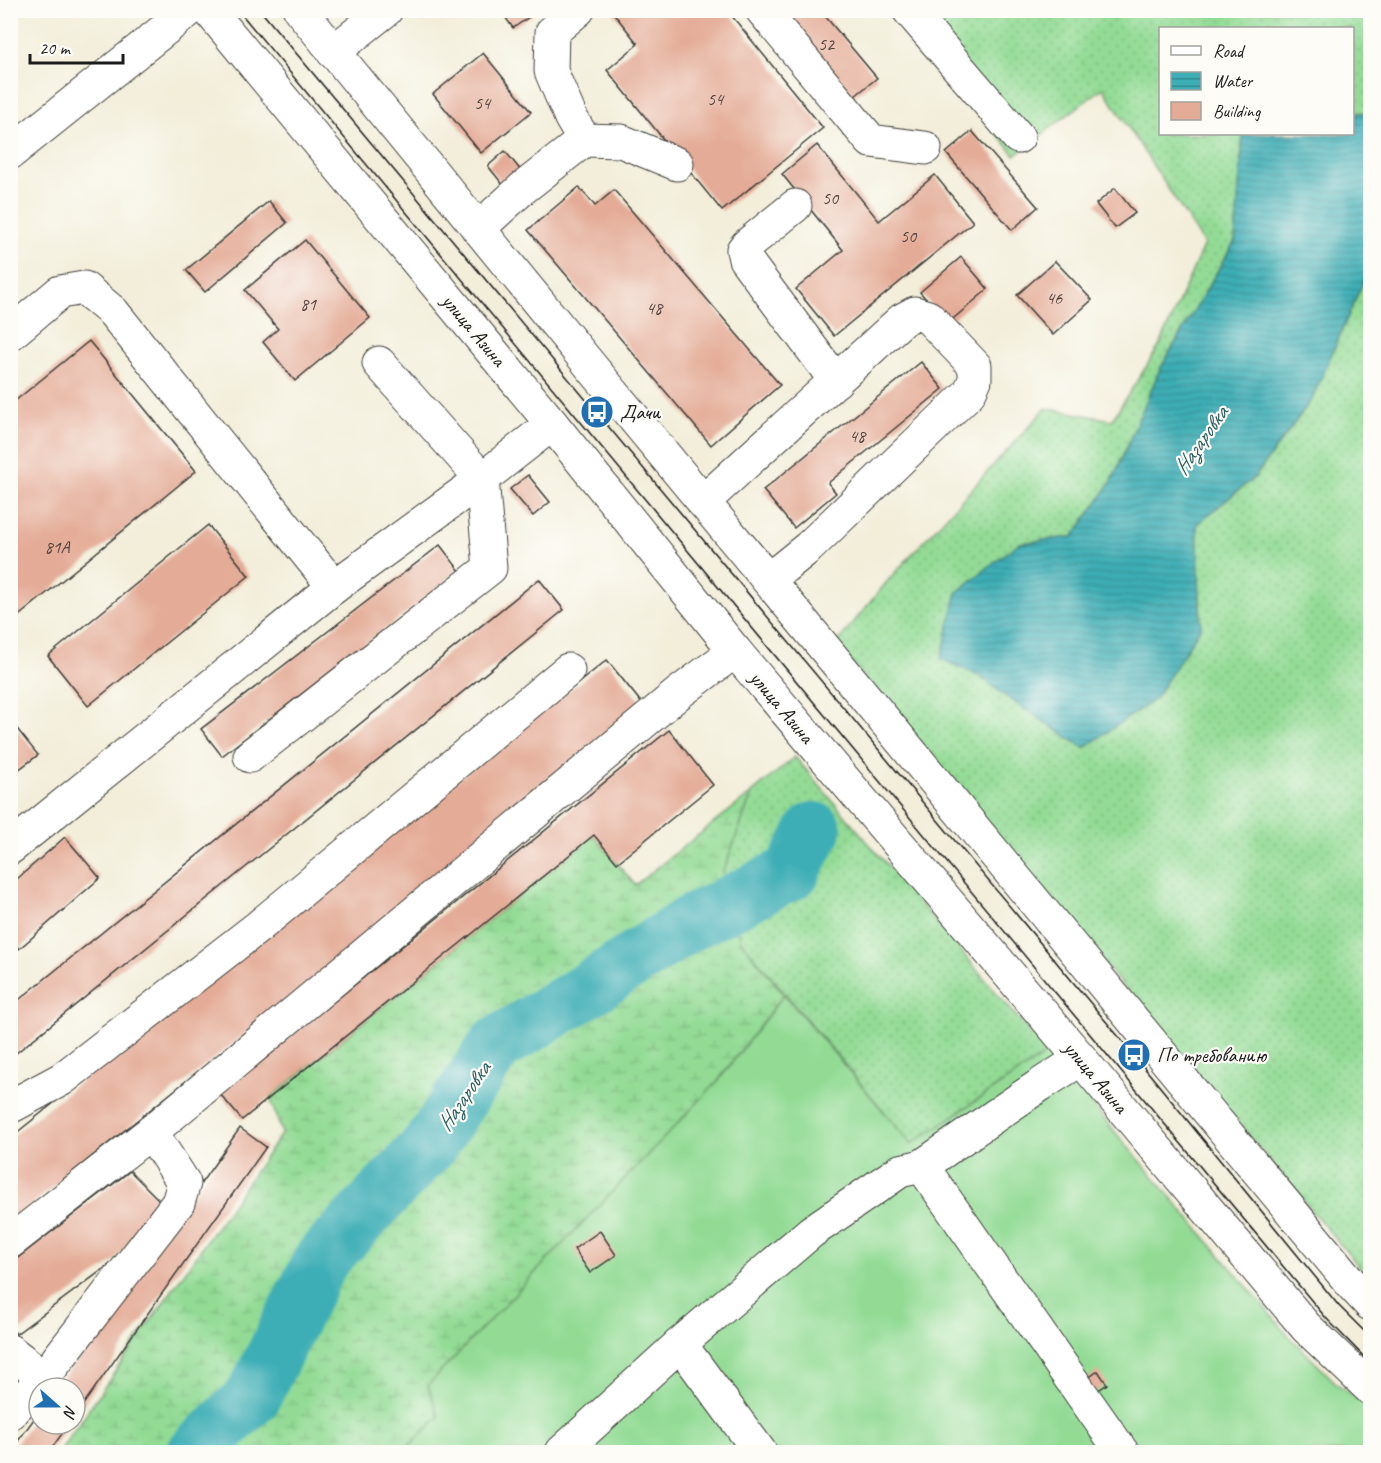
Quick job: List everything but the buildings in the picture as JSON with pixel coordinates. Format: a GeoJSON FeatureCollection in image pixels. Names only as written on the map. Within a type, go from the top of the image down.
{"type":"FeatureCollection","features":[{"type":"Feature","properties":{"kind":"street"},"geometry":{"type":"LineString","coordinates":[[10,153],[189,10]]}},
{"type":"Feature","properties":{"kind":"street","name":"улица Азина"},"geometry":{"type":"LineString","coordinates":[[209,10],[552,424],[735,651],[1306,1327],[1371,1389]]}},
{"type":"Feature","properties":{"kind":"street"},"geometry":{"type":"LineString","coordinates":[[300,10],[703,502],[1355,1288],[1371,1304]]}},
{"type":"Feature","properties":{"kind":"street"},"geometry":{"type":"LineString","coordinates":[[333,52],[386,10]]}},
{"type":"Feature","properties":{"kind":"street"},"geometry":{"type":"LineString","coordinates":[[578,10],[552,32],[551,72],[571,118],[584,140]]}},
{"type":"Feature","properties":{"kind":"street"},"geometry":{"type":"LineString","coordinates":[[762,10],[871,141],[925,148]]}},
{"type":"Feature","properties":{"kind":"street"},"geometry":{"type":"LineString","coordinates":[[909,10],[1018,137]]}},
{"type":"Feature","properties":{"kind":"street"},"geometry":{"type":"LineString","coordinates":[[478,229],[523,188],[584,140],[621,141],[677,164]]}},
{"type":"Feature","properties":{"kind":"street"},"geometry":{"type":"LineString","coordinates":[[795,206],[743,250],[745,258],[836,381]]}},
{"type":"Feature","properties":{"kind":"street"},"geometry":{"type":"LineString","coordinates":[[10,334],[60,292],[84,288],[113,312],[334,587]]}},
{"type":"Feature","properties":{"kind":"street"},"geometry":{"type":"LineString","coordinates":[[703,502],[902,320],[915,313],[928,317],[975,366],[975,380],[969,393],[809,547],[768,580]]}},
{"type":"Feature","properties":{"kind":"street"},"geometry":{"type":"LineString","coordinates":[[250,756],[490,568],[482,479],[379,363]]}},
{"type":"Feature","properties":{"kind":"street"},"geometry":{"type":"LineString","coordinates":[[10,848],[334,587],[482,479],[552,424]]}},
{"type":"Feature","properties":{"kind":"street"},"geometry":{"type":"LineString","coordinates":[[10,1242],[151,1132],[671,700],[735,651]]}},
{"type":"Feature","properties":{"kind":"street"},"geometry":{"type":"LineString","coordinates":[[10,1107],[62,1079],[258,927],[568,670]]}},
{"type":"Feature","properties":{"kind":"street"},"geometry":{"type":"LineString","coordinates":[[562,1452],[680,1344],[811,1232],[900,1171],[922,1166],[1081,1059]]}},
{"type":"Feature","properties":{"kind":"street"},"geometry":{"type":"LineString","coordinates":[[45,1376],[178,1203],[184,1183],[151,1132]]}},
{"type":"Feature","properties":{"kind":"street"},"geometry":{"type":"LineString","coordinates":[[922,1166],[1122,1452]]}},
{"type":"Feature","properties":{"kind":"street"},"geometry":{"type":"LineString","coordinates":[[680,1344],[760,1452]]}},
{"type":"Feature","properties":{"kind":"street"},"geometry":{"type":"LineString","coordinates":[[10,1351],[43,1376]]}},
{"type":"Feature","properties":{"kind":"street"},"geometry":{"type":"LineString","coordinates":[[10,1413],[27,1395]]}},
{"type":"Feature","properties":{"kind":"green space"},"geometry":{"type":"Polygon","coordinates":[[[893,11],[1370,11],[1370,112],[1354,114],[1354,27],[1159,27],[1159,135],[1243,135],[1235,241],[1160,369],[1112,481],[1073,537],[1018,543],[978,675],[1008,698],[1201,627],[1197,524],[1255,477],[1312,399],[1370,266],[1370,1278],[836,644],[890,578],[1046,408],[1112,420],[1160,345],[1204,244],[1103,88],[1015,155],[893,11]]]}},
{"type":"Feature","properties":{"kind":"green space"},"geometry":{"type":"Polygon","coordinates":[[[795,757],[1048,1053],[911,1144],[741,941],[723,872],[752,793],[795,757]]]}},
{"type":"Feature","properties":{"kind":"green space"},"geometry":{"type":"Polygon","coordinates":[[[752,793],[723,872],[741,941],[784,994],[718,1081],[439,1417],[403,1452],[59,1452],[70,1436],[87,1436],[87,1412],[282,1133],[270,1098],[594,835],[635,885],[752,793]]]}},
{"type":"Feature","properties":{"kind":"green space"},"geometry":{"type":"Polygon","coordinates":[[[784,994],[911,1144],[1048,1053],[1290,1337],[1337,1384],[1370,1408],[1370,1452],[403,1452],[439,1417],[428,1385],[718,1081],[784,994]]]}},
{"type":"Feature","properties":{"kind":"water"},"geometry":{"type":"Polygon","coordinates":[[[1370,112],[1370,266],[1312,399],[1255,477],[1197,524],[1201,627],[1155,699],[1084,748],[1008,698],[978,675],[941,659],[957,592],[1019,543],[1073,537],[1112,481],[1160,369],[1235,241],[1243,135],[1354,135],[1354,114],[1370,112]]]}},
{"type":"Feature","properties":{"kind":"waterway","name":"Назаровка"},"geometry":{"type":"LineString","coordinates":[[195,1452],[253,1397],[321,1260],[430,1145],[496,1045],[581,994],[689,924],[792,872],[814,830]]}},
{"type":"Feature","properties":{"kind":"tram line"},"geometry":{"type":"LineString","coordinates":[[238,10],[1326,1318],[1370,1363]]}},
{"type":"Feature","properties":{"kind":"tram line"},"geometry":{"type":"LineString","coordinates":[[260,10],[1134,1055],[1339,1306],[1370,1337]]}},
{"type":"Feature","properties":{"kind":"place","name":"Дачи"},"geometry":{"type":"Point","coordinates":[597,412]}},
{"type":"Feature","properties":{"kind":"place","name":"По требованию"},"geometry":{"type":"Point","coordinates":[1134,1055]}}]}
